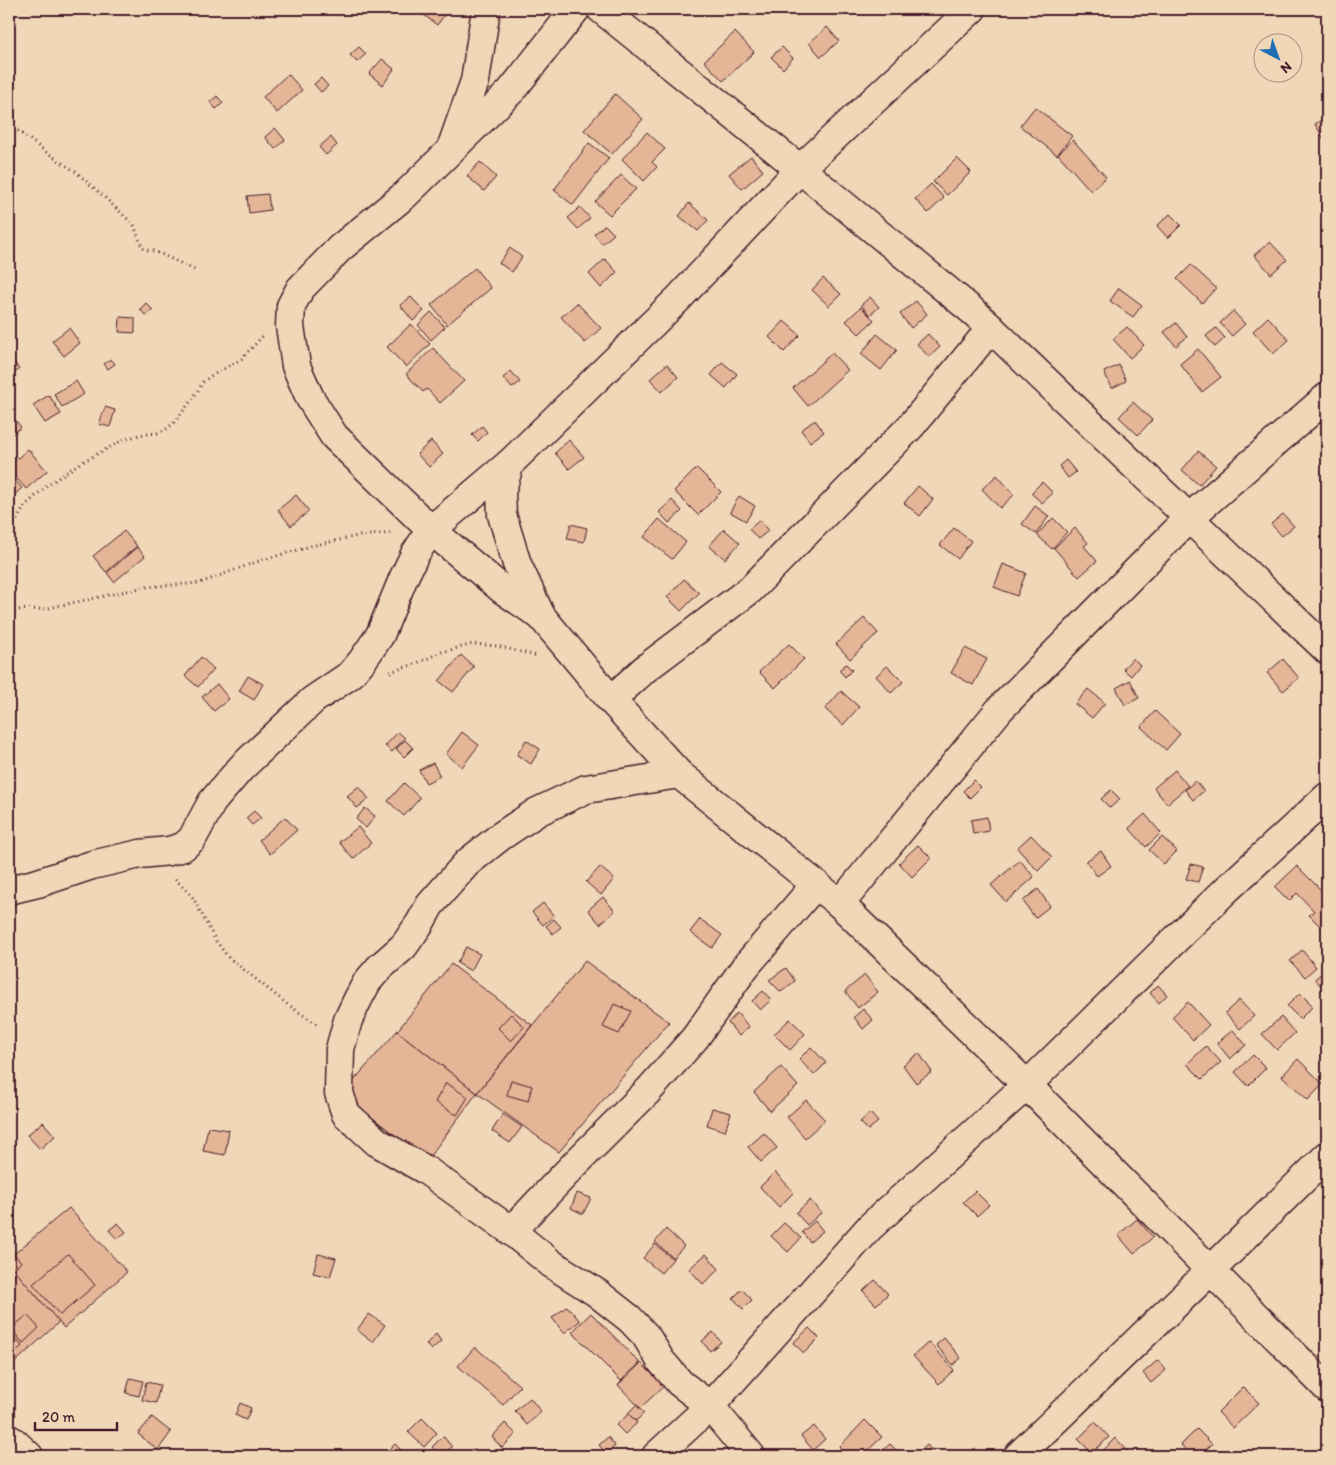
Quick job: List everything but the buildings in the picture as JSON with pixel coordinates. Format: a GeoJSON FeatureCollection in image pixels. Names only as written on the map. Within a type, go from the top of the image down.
{"type":"FeatureCollection","features":[{"type":"Feature","properties":{"kind":"street"},"geometry":{"type":"LineString","coordinates":[[449,152],[475,81],[486,9]]}},
{"type":"Feature","properties":{"kind":"street"},"geometry":{"type":"LineString","coordinates":[[601,9],[975,313],[1327,650]]}},
{"type":"Feature","properties":{"kind":"street"},"geometry":{"type":"LineString","coordinates":[[9,890],[38,883],[92,865],[140,854],[169,851],[183,847],[192,839],[212,802],[241,768],[313,700],[350,675],[362,661],[380,635],[411,562],[431,530],[510,464],[679,298],[800,169],[972,9]]}},
{"type":"Feature","properties":{"kind":"street"},"geometry":{"type":"LineString","coordinates":[[541,616],[503,590],[431,530],[334,436],[310,398],[296,366],[290,326],[291,306],[300,289],[340,248],[405,196],[511,91],[566,10]]}},
{"type":"Feature","properties":{"kind":"street"},"geometry":{"type":"LineString","coordinates":[[611,700],[646,668],[751,589],[912,426],[991,328]]}},
{"type":"Feature","properties":{"kind":"street"},"geometry":{"type":"LineString","coordinates":[[840,904],[1000,709],[1189,518],[1327,397]]}},
{"type":"Feature","properties":{"kind":"street"},"geometry":{"type":"LineString","coordinates":[[510,464],[501,492],[502,515],[517,564],[541,616],[611,700],[679,774],[840,904],[1027,1085],[1327,1388]]}},
{"type":"Feature","properties":{"kind":"street"},"geometry":{"type":"LineString","coordinates":[[679,774],[586,789],[537,812],[501,836],[467,863],[430,905],[404,946],[379,968],[367,982],[348,1020],[340,1049],[339,1093],[346,1114],[376,1142],[427,1171],[511,1231],[552,1264],[597,1293],[630,1319],[646,1336],[661,1361],[680,1383],[710,1406],[751,1456]]}},
{"type":"Feature","properties":{"kind":"street"},"geometry":{"type":"LineString","coordinates":[[656,1456],[710,1406],[870,1227],[1027,1085],[1227,889],[1327,797]]}},
{"type":"Feature","properties":{"kind":"street"},"geometry":{"type":"LineString","coordinates":[[511,1231],[649,1090],[688,1045],[745,967],[816,884]]}},
{"type":"Feature","properties":{"kind":"street"},"geometry":{"type":"LineString","coordinates":[[1018,1456],[1327,1156]]}},
{"type":"Feature","properties":{"kind":"street"},"geometry":{"type":"LineString","coordinates":[[9,1439],[29,1456]]}},
{"type":"Feature","properties":{"kind":"path"},"geometry":{"type":"LineString","coordinates":[[9,126],[76,172],[102,195],[134,225],[142,247],[145,250],[163,255],[196,271]]}},
{"type":"Feature","properties":{"kind":"path"},"geometry":{"type":"LineString","coordinates":[[9,533],[24,506],[45,487],[77,465],[123,440],[139,435],[157,433],[173,424],[203,382],[210,376],[240,360],[291,306]]}},
{"type":"Feature","properties":{"kind":"path"},"geometry":{"type":"LineString","coordinates":[[9,610],[44,608],[145,588],[200,583],[256,562],[310,546],[358,536],[431,530]]}},
{"type":"Feature","properties":{"kind":"path"},"geometry":{"type":"LineString","coordinates":[[383,674],[415,664],[442,652],[473,644],[497,646],[584,668]]}},
{"type":"Feature","properties":{"kind":"path"},"geometry":{"type":"LineString","coordinates":[[174,878],[192,896],[216,941],[228,957],[287,1004],[316,1022],[340,1049]]}}]}
